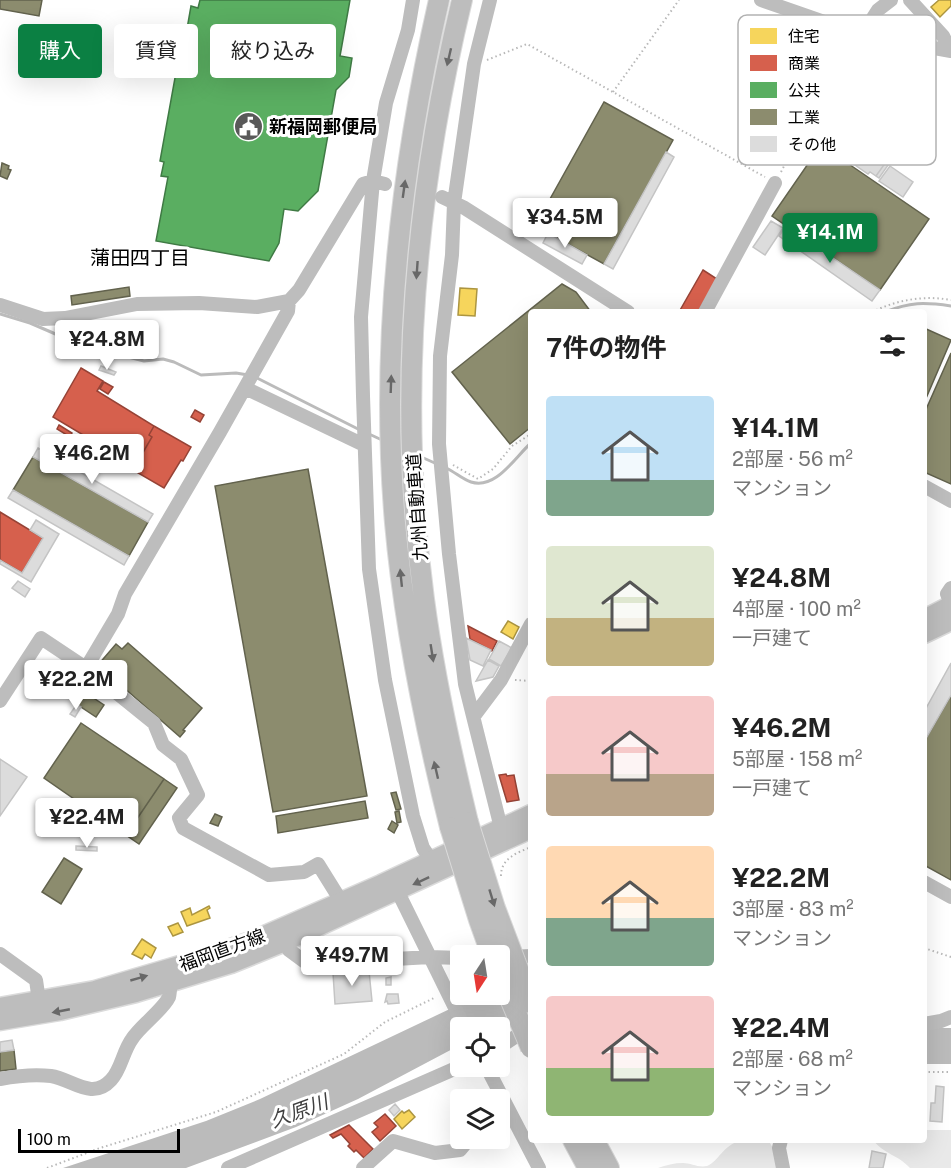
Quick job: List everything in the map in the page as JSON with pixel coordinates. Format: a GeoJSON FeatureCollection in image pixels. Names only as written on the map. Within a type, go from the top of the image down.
{"type":"FeatureCollection","features":[{"type":"Feature","properties":{"kind":"highway","name":"九州自動車道"},"geometry":{"type":"LineString","coordinates":[[439,0],[423,73],[400,218],[395,271],[390,393],[395,523],[404,600],[424,717],[459,824],[489,945]]}},
{"type":"Feature","properties":{"kind":"highway","name":"九州自動車道"},"geometry":{"type":"LineString","coordinates":[[462,0],[447,65],[421,221],[416,273],[412,392],[413,464],[424,597],[444,714],[459,824],[495,908],[528,995]]}},
{"type":"Feature","properties":{"kind":"highway"},"geometry":{"type":"LineString","coordinates":[[510,999],[528,1041]]}},
{"type":"Feature","properties":{"kind":"highway"},"geometry":{"type":"LineString","coordinates":[[575,1143],[588,1168]]}},
{"type":"Feature","properties":{"kind":"highway"},"geometry":{"type":"LineString","coordinates":[[596,1143],[609,1168]]}},
{"type":"Feature","properties":{"kind":"main road"},"geometry":{"type":"LineString","coordinates":[[927,617],[951,604]]}},
{"type":"Feature","properties":{"kind":"main road"},"geometry":{"type":"LineString","coordinates":[[927,633],[951,621]]}},
{"type":"Feature","properties":{"kind":"main road","name":"福岡直方線"},"geometry":{"type":"LineString","coordinates":[[395,885],[431,860],[528,815]]}},
{"type":"Feature","properties":{"kind":"main road","name":"福岡直方線"},"geometry":{"type":"LineString","coordinates":[[0,1021],[60,1011],[171,983],[231,964],[285,942],[345,908],[395,885],[528,830]]}},
{"type":"Feature","properties":{"kind":"main road","name":"福岡直方線"},"geometry":{"type":"LineString","coordinates":[[0,1007],[95,990],[200,959],[345,908]]}},
{"type":"Feature","properties":{"kind":"street"},"geometry":{"type":"LineString","coordinates":[[413,0],[408,30],[386,103],[379,183],[361,317],[369,568],[385,680],[412,816],[423,848],[431,860]]}},
{"type":"Feature","properties":{"kind":"street"},"geometry":{"type":"LineString","coordinates":[[490,0],[474,64],[448,200],[452,255],[440,356],[440,457],[465,684],[501,828]]}},
{"type":"Feature","properties":{"kind":"street"},"geometry":{"type":"LineString","coordinates":[[761,0],[776,2],[810,15]]}},
{"type":"Feature","properties":{"kind":"street"},"geometry":{"type":"LineString","coordinates":[[875,15],[891,0]]}},
{"type":"Feature","properties":{"kind":"street"},"geometry":{"type":"LineString","coordinates":[[909,0],[923,15]]}},
{"type":"Feature","properties":{"kind":"street"},"geometry":{"type":"LineString","coordinates":[[936,29],[943,36],[950,51]]}},
{"type":"Feature","properties":{"kind":"street"},"geometry":{"type":"LineString","coordinates":[[0,305],[43,319],[65,318],[137,304],[200,303],[257,308],[289,300],[299,291],[363,184],[379,183]]}},
{"type":"Feature","properties":{"kind":"street"},"geometry":{"type":"LineString","coordinates":[[707,309],[775,183]]}},
{"type":"Feature","properties":{"kind":"street"},"geometry":{"type":"LineString","coordinates":[[448,200],[623,309]]}},
{"type":"Feature","properties":{"kind":"street"},"geometry":{"type":"LineString","coordinates":[[86,668],[118,614],[125,594],[288,311],[289,300]]}},
{"type":"Feature","properties":{"kind":"street"},"geometry":{"type":"LineString","coordinates":[[245,388],[364,445]]}},
{"type":"Feature","properties":{"kind":"street"},"geometry":{"type":"LineString","coordinates":[[927,488],[951,501]]}},
{"type":"Feature","properties":{"kind":"street"},"geometry":{"type":"LineString","coordinates":[[951,588],[947,594],[951,604]]}},
{"type":"Feature","properties":{"kind":"street"},"geometry":{"type":"LineString","coordinates":[[474,716],[501,680],[528,630]]}},
{"type":"Feature","properties":{"kind":"street"},"geometry":{"type":"LineString","coordinates":[[0,701],[41,638],[86,668],[154,723],[163,745],[181,759],[198,795],[179,818],[183,828],[269,875],[304,872],[318,864],[345,908]]}},
{"type":"Feature","properties":{"kind":"street"},"geometry":{"type":"LineString","coordinates":[[927,884],[951,897]]}},
{"type":"Feature","properties":{"kind":"street"},"geometry":{"type":"LineString","coordinates":[[395,885],[459,1017]]}},
{"type":"Feature","properties":{"kind":"street"},"geometry":{"type":"LineString","coordinates":[[285,942],[289,950],[308,964],[450,958]]}},
{"type":"Feature","properties":{"kind":"street"},"geometry":{"type":"LineString","coordinates":[[0,954],[36,980],[39,1001]]}},
{"type":"Feature","properties":{"kind":"street"},"geometry":{"type":"LineString","coordinates":[[510,957],[528,956]]}},
{"type":"Feature","properties":{"kind":"street"},"geometry":{"type":"LineString","coordinates":[[0,1079],[15,1076],[50,1076],[62,1078],[82,1088],[92,1090],[101,1088],[112,1080],[132,1038],[168,998],[171,983]]}},
{"type":"Feature","properties":{"kind":"street"},"geometry":{"type":"LineString","coordinates":[[927,1023],[951,1017]]}},
{"type":"Feature","properties":{"kind":"street"},"geometry":{"type":"LineString","coordinates":[[510,1041],[528,1029]]}},
{"type":"Feature","properties":{"kind":"street"},"geometry":{"type":"LineString","coordinates":[[228,1168],[450,1070]]}},
{"type":"Feature","properties":{"kind":"street"},"geometry":{"type":"LineString","coordinates":[[510,1121],[539,1168]]}},
{"type":"Feature","properties":{"kind":"street"},"geometry":{"type":"LineString","coordinates":[[363,1168],[393,1141],[435,1153],[461,1149]]}},
{"type":"Feature","properties":{"kind":"street"},"geometry":{"type":"LineString","coordinates":[[780,1143],[783,1168]]}},
{"type":"Feature","properties":{"kind":"path"},"geometry":{"type":"LineString","coordinates":[[613,92],[679,0]]}},
{"type":"Feature","properties":{"kind":"path"},"geometry":{"type":"LineString","coordinates":[[474,64],[527,44],[738,162]]}},
{"type":"Feature","properties":{"kind":"path"},"geometry":{"type":"LineString","coordinates":[[743,165],[775,183],[784,165]]}},
{"type":"Feature","properties":{"kind":"path"},"geometry":{"type":"LineString","coordinates":[[879,309],[907,300],[925,298],[951,300]]}},
{"type":"Feature","properties":{"kind":"path"},"geometry":{"type":"LineString","coordinates":[[440,457],[478,479],[493,469],[512,446],[528,436]]}},
{"type":"Feature","properties":{"kind":"path"},"geometry":{"type":"LineString","coordinates":[[501,883],[501,870],[509,857],[528,848]]}},
{"type":"Feature","properties":{"kind":"path"},"geometry":{"type":"LineString","coordinates":[[927,949],[951,957]]}},
{"type":"Feature","properties":{"kind":"path"},"geometry":{"type":"LineString","coordinates":[[47,1168],[100,1148],[216,1112],[344,1054],[385,1022],[423,1002],[447,993]]}},
{"type":"Feature","properties":{"kind":"path"},"geometry":{"type":"LineString","coordinates":[[927,1072],[951,1072]]}},
{"type":"Feature","properties":{"kind":"shaded area"},"geometry":{"type":"Polygon","coordinates":[[[927,1130],[951,1130],[951,1168],[910,1168],[876,1143],[927,1143],[927,1130]]]}},
{"type":"Feature","properties":{"kind":"shaded area"},"geometry":{"type":"Polygon","coordinates":[[[735,1143],[770,1143],[778,1168],[658,1168],[680,1163],[707,1166],[735,1143]]]}},
{"type":"Feature","properties":{"kind":"water","name":"久原川"},"geometry":{"type":"Polygon","coordinates":[[[528,979],[528,1014],[510,1022],[510,1017],[450,1017],[450,1050],[358,1099],[296,1127],[186,1168],[63,1168],[206,1121],[260,1099],[458,1005],[510,1005],[510,989],[528,979]]]}},
{"type":"Feature","properties":{"kind":"water"},"geometry":{"type":"Polygon","coordinates":[[[927,1028],[951,1028],[951,1064],[927,1064],[927,1028]]]}},
{"type":"Feature","properties":{"kind":"building: 住宅"},"geometry":{"type":"Polygon","coordinates":[[[939,0],[951,0],[951,6],[940,17],[931,7],[939,0]]]}},
{"type":"Feature","properties":{"kind":"building: 住宅"},"geometry":{"type":"Polygon","coordinates":[[[460,288],[477,289],[475,316],[458,315],[460,288]]]}},
{"type":"Feature","properties":{"kind":"building: 住宅"},"geometry":{"type":"Polygon","coordinates":[[[508,621],[519,627],[513,639],[501,632],[508,621]]]}},
{"type":"Feature","properties":{"kind":"building: 住宅"},"geometry":{"type":"Polygon","coordinates":[[[209,906],[207,910],[210,918],[187,926],[181,912],[190,908],[192,915],[209,906]]]}},
{"type":"Feature","properties":{"kind":"building: 住宅"},"geometry":{"type":"Polygon","coordinates":[[[178,923],[183,932],[173,936],[168,927],[178,923]]]}},
{"type":"Feature","properties":{"kind":"building: 住宅"},"geometry":{"type":"Polygon","coordinates":[[[142,939],[156,948],[151,958],[145,954],[142,959],[132,954],[142,939]]]}},
{"type":"Feature","properties":{"kind":"building: 住宅"},"geometry":{"type":"Polygon","coordinates":[[[409,1110],[415,1117],[402,1129],[394,1119],[402,1111],[404,1113],[409,1110]]]}},
{"type":"Feature","properties":{"kind":"building: 商業"},"geometry":{"type":"Polygon","coordinates":[[[703,270],[717,279],[700,309],[681,309],[703,270]]]}},
{"type":"Feature","properties":{"kind":"building: 商業"},"geometry":{"type":"Polygon","coordinates":[[[81,368],[103,381],[97,391],[154,426],[149,435],[152,437],[135,466],[53,417],[81,368]]]}},
{"type":"Feature","properties":{"kind":"building: 商業"},"geometry":{"type":"Polygon","coordinates":[[[104,382],[113,387],[108,394],[100,389],[104,382]]]}},
{"type":"Feature","properties":{"kind":"building: 商業"},"geometry":{"type":"Polygon","coordinates":[[[195,410],[204,415],[200,422],[191,417],[195,410]]]}},
{"type":"Feature","properties":{"kind":"building: 商業"},"geometry":{"type":"Polygon","coordinates":[[[59,425],[72,433],[70,437],[57,429],[59,425]]]}},
{"type":"Feature","properties":{"kind":"building: 商業"},"geometry":{"type":"Polygon","coordinates":[[[154,426],[191,447],[164,488],[133,470],[152,437],[149,435],[154,426]]]}},
{"type":"Feature","properties":{"kind":"building: 商業"},"geometry":{"type":"Polygon","coordinates":[[[74,435],[82,439],[80,443],[72,438],[74,435]]]}},
{"type":"Feature","properties":{"kind":"building: 商業"},"geometry":{"type":"Polygon","coordinates":[[[106,451],[117,457],[114,463],[103,457],[106,451]]]}},
{"type":"Feature","properties":{"kind":"building: 商業"},"geometry":{"type":"Polygon","coordinates":[[[0,512],[43,538],[22,573],[0,560],[0,512]]]}},
{"type":"Feature","properties":{"kind":"building: 商業"},"geometry":{"type":"Polygon","coordinates":[[[468,626],[497,641],[492,651],[470,639],[468,626]]]}},
{"type":"Feature","properties":{"kind":"building: 商業"},"geometry":{"type":"Polygon","coordinates":[[[506,774],[507,776],[514,775],[519,800],[507,802],[499,775],[506,774]]]}},
{"type":"Feature","properties":{"kind":"building: 商業"},"geometry":{"type":"Polygon","coordinates":[[[385,1114],[396,1126],[380,1141],[372,1132],[378,1127],[374,1123],[385,1114]]]}},
{"type":"Feature","properties":{"kind":"building: 商業"},"geometry":{"type":"Polygon","coordinates":[[[349,1125],[373,1149],[364,1158],[348,1146],[350,1144],[341,1134],[333,1138],[330,1135],[349,1125]]]}},
{"type":"Feature","properties":{"kind":"building: 公共","name":"新福岡郵便局"},"geometry":{"type":"Polygon","coordinates":[[[200,0],[350,0],[340,56],[352,58],[349,77],[336,90],[318,191],[298,211],[284,209],[279,243],[269,261],[156,241],[168,177],[161,176],[164,162],[160,161],[175,78],[198,78],[198,24],[188,24],[191,6],[198,8],[200,0]]]}},
{"type":"Feature","properties":{"kind":"building: 工業"},"geometry":{"type":"Polygon","coordinates":[[[0,0],[42,0],[39,16],[0,9],[0,0]]]}},
{"type":"Feature","properties":{"kind":"building: 工業"},"geometry":{"type":"Polygon","coordinates":[[[604,102],[673,140],[604,264],[535,226],[604,102]]]}},
{"type":"Feature","properties":{"kind":"building: 工業"},"geometry":{"type":"Polygon","coordinates":[[[2,163],[9,166],[8,169],[11,170],[7,179],[0,176],[2,163]]]}},
{"type":"Feature","properties":{"kind":"building: 工業"},"geometry":{"type":"Polygon","coordinates":[[[807,165],[850,165],[929,219],[880,290],[772,216],[807,165]]]}},
{"type":"Feature","properties":{"kind":"building: 工業"},"geometry":{"type":"Polygon","coordinates":[[[562,284],[576,292],[589,309],[531,309],[562,284]]]}},
{"type":"Feature","properties":{"kind":"building: 工業"},"geometry":{"type":"Polygon","coordinates":[[[129,287],[130,296],[72,305],[71,296],[129,287]]]}},
{"type":"Feature","properties":{"kind":"building: 工業"},"geometry":{"type":"Polygon","coordinates":[[[528,311],[528,429],[510,444],[452,372],[528,311]]]}},
{"type":"Feature","properties":{"kind":"building: 工業"},"geometry":{"type":"Polygon","coordinates":[[[927,329],[951,340],[927,396],[927,329]]]}},
{"type":"Feature","properties":{"kind":"building: 工業"},"geometry":{"type":"Polygon","coordinates":[[[951,353],[951,484],[927,473],[927,407],[951,353]]]}},
{"type":"Feature","properties":{"kind":"building: 工業"},"geometry":{"type":"Polygon","coordinates":[[[33,457],[148,522],[129,556],[13,490],[33,457]]]}},
{"type":"Feature","properties":{"kind":"building: 工業"},"geometry":{"type":"Polygon","coordinates":[[[308,469],[367,796],[273,812],[215,486],[308,469]]]}},
{"type":"Feature","properties":{"kind":"building: 工業"},"geometry":{"type":"Polygon","coordinates":[[[128,643],[202,708],[183,730],[185,731],[180,737],[98,665],[116,644],[122,649],[128,643]]]}},
{"type":"Feature","properties":{"kind":"building: 工業"},"geometry":{"type":"Polygon","coordinates":[[[83,691],[104,705],[96,717],[75,703],[83,691]]]}},
{"type":"Feature","properties":{"kind":"building: 工業"},"geometry":{"type":"Polygon","coordinates":[[[951,695],[951,880],[927,867],[927,737],[951,695]]]}},
{"type":"Feature","properties":{"kind":"building: 工業"},"geometry":{"type":"Polygon","coordinates":[[[81,723],[164,779],[126,835],[44,778],[81,723]]]}},
{"type":"Feature","properties":{"kind":"building: 工業"},"geometry":{"type":"Polygon","coordinates":[[[164,779],[177,788],[139,844],[126,835],[164,779]]]}},
{"type":"Feature","properties":{"kind":"building: 工業"},"geometry":{"type":"Polygon","coordinates":[[[396,792],[401,809],[396,810],[391,793],[396,792]]]}},
{"type":"Feature","properties":{"kind":"building: 工業"},"geometry":{"type":"Polygon","coordinates":[[[365,801],[368,818],[278,833],[276,816],[365,801]]]}},
{"type":"Feature","properties":{"kind":"building: 工業"},"geometry":{"type":"Polygon","coordinates":[[[399,811],[401,822],[397,823],[395,812],[399,811]]]}},
{"type":"Feature","properties":{"kind":"building: 工業"},"geometry":{"type":"Polygon","coordinates":[[[215,814],[222,817],[218,826],[210,823],[215,814]]]}},
{"type":"Feature","properties":{"kind":"building: 工業"},"geometry":{"type":"Polygon","coordinates":[[[392,821],[398,825],[394,833],[388,829],[392,821]]]}},
{"type":"Feature","properties":{"kind":"building: 工業"},"geometry":{"type":"Polygon","coordinates":[[[64,858],[82,869],[61,904],[42,892],[64,858]]]}},
{"type":"Feature","properties":{"kind":"building: 工業"},"geometry":{"type":"Polygon","coordinates":[[[14,1050],[16,1069],[0,1071],[0,1052],[14,1050]]]}},
{"type":"Feature","properties":{"kind":"building: その他"},"geometry":{"type":"Polygon","coordinates":[[[666,152],[674,157],[613,269],[604,264],[666,152]]]}},
{"type":"Feature","properties":{"kind":"building: その他"},"geometry":{"type":"Polygon","coordinates":[[[855,165],[884,165],[876,176],[870,172],[868,174],[855,165]]]}},
{"type":"Feature","properties":{"kind":"building: その他"},"geometry":{"type":"Polygon","coordinates":[[[884,165],[888,165],[879,178],[876,176],[884,165]]]}},
{"type":"Feature","properties":{"kind":"building: その他"},"geometry":{"type":"Polygon","coordinates":[[[890,166],[913,182],[903,197],[879,181],[890,166]]]}},
{"type":"Feature","properties":{"kind":"building: その他"},"geometry":{"type":"Polygon","coordinates":[[[771,221],[783,228],[765,255],[753,247],[771,221]]]}},
{"type":"Feature","properties":{"kind":"building: その他"},"geometry":{"type":"Polygon","coordinates":[[[786,226],[880,290],[872,301],[779,236],[786,226]]]}},
{"type":"Feature","properties":{"kind":"building: その他"},"geometry":{"type":"Polygon","coordinates":[[[548,233],[587,255],[582,264],[543,243],[548,233]]]}},
{"type":"Feature","properties":{"kind":"building: その他"},"geometry":{"type":"Polygon","coordinates":[[[101,366],[116,372],[114,375],[99,370],[101,366]]]}},
{"type":"Feature","properties":{"kind":"building: その他"},"geometry":{"type":"Polygon","coordinates":[[[38,448],[153,514],[148,522],[33,457],[38,448]]]}},
{"type":"Feature","properties":{"kind":"building: その他"},"geometry":{"type":"Polygon","coordinates":[[[13,490],[129,556],[124,565],[8,498],[13,490]]]}},
{"type":"Feature","properties":{"kind":"building: その他"},"geometry":{"type":"Polygon","coordinates":[[[36,520],[59,534],[31,582],[0,564],[0,560],[22,573],[43,538],[30,530],[36,520]]]}},
{"type":"Feature","properties":{"kind":"building: その他"},"geometry":{"type":"Polygon","coordinates":[[[18,581],[30,589],[25,597],[12,588],[18,581]]]}},
{"type":"Feature","properties":{"kind":"building: その他"},"geometry":{"type":"Polygon","coordinates":[[[466,638],[491,650],[483,666],[470,660],[466,638]]]}},
{"type":"Feature","properties":{"kind":"building: その他"},"geometry":{"type":"Polygon","coordinates":[[[499,641],[512,648],[501,666],[489,659],[499,641]]]}},
{"type":"Feature","properties":{"kind":"building: その他"},"geometry":{"type":"Polygon","coordinates":[[[488,660],[499,666],[493,677],[476,681],[488,660]]]}},
{"type":"Feature","properties":{"kind":"building: その他"},"geometry":{"type":"Polygon","coordinates":[[[951,663],[951,695],[927,737],[927,707],[951,663]]]}},
{"type":"Feature","properties":{"kind":"building: その他"},"geometry":{"type":"Polygon","coordinates":[[[77,704],[81,707],[75,717],[70,714],[77,704]]]}},
{"type":"Feature","properties":{"kind":"building: その他"},"geometry":{"type":"Polygon","coordinates":[[[0,759],[27,777],[0,816],[0,759]]]}},
{"type":"Feature","properties":{"kind":"building: その他"},"geometry":{"type":"Polygon","coordinates":[[[76,846],[97,847],[97,851],[76,850],[76,846]]]}},
{"type":"Feature","properties":{"kind":"building: その他"},"geometry":{"type":"Polygon","coordinates":[[[369,971],[372,1001],[335,1004],[333,973],[369,971]]]}},
{"type":"Feature","properties":{"kind":"building: その他"},"geometry":{"type":"Polygon","coordinates":[[[391,977],[391,985],[386,985],[386,978],[391,977]]]}},
{"type":"Feature","properties":{"kind":"building: その他"},"geometry":{"type":"Polygon","coordinates":[[[387,994],[398,994],[399,1003],[385,1002],[387,994]]]}},
{"type":"Feature","properties":{"kind":"building: その他"},"geometry":{"type":"Polygon","coordinates":[[[12,1040],[14,1050],[0,1052],[0,1042],[12,1040]]]}},
{"type":"Feature","properties":{"kind":"building: その他"},"geometry":{"type":"Polygon","coordinates":[[[936,1086],[944,1087],[942,1122],[930,1121],[931,1103],[935,1103],[936,1086]]]}},
{"type":"Feature","properties":{"kind":"building: その他"},"geometry":{"type":"Polygon","coordinates":[[[395,1104],[400,1110],[394,1116],[389,1110],[395,1104]]]}},
{"type":"Feature","properties":{"kind":"building: その他"},"geometry":{"type":"Polygon","coordinates":[[[872,1151],[886,1154],[883,1168],[869,1168],[872,1151]]]}},
{"type":"Feature","properties":{"kind":"waterway"},"geometry":{"type":"LineString","coordinates":[[894,309],[917,304],[951,306]]}},
{"type":"Feature","properties":{"kind":"waterway"},"geometry":{"type":"LineString","coordinates":[[0,314],[30,323],[81,345],[144,361],[163,359],[201,375],[236,373],[248,375]]}},
{"type":"Feature","properties":{"kind":"waterway"},"geometry":{"type":"LineString","coordinates":[[257,378],[360,430]]}},
{"type":"Feature","properties":{"kind":"waterway"},"geometry":{"type":"LineString","coordinates":[[369,434],[382,440]]}},
{"type":"Feature","properties":{"kind":"waterway"},"geometry":{"type":"LineString","coordinates":[[446,468],[471,482],[489,481],[504,471],[528,446]]}},
{"type":"Feature","properties":{"kind":"waterway"},"geometry":{"type":"LineString","coordinates":[[419,456],[437,464]]}},
{"type":"Feature","properties":{"kind":"place","name":"新福岡郵便局"},"geometry":{"type":"Point","coordinates":[248,126]}},
{"type":"Feature","properties":{"kind":"district","name":"蒲田四丁目"},"geometry":{"type":"Point","coordinates":[140,258]}}]}
